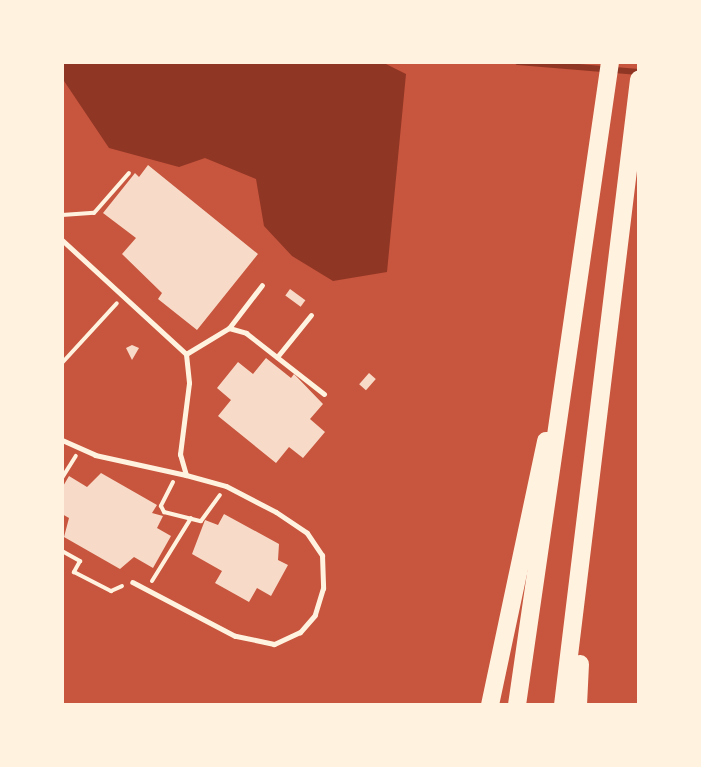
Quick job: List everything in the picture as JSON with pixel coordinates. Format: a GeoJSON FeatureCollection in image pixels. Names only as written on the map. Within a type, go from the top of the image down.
{"type":"FeatureCollection","features":[{"type":"Feature","properties":{"kind":"highway"},"geometry":{"type":"LineString","coordinates":[[517,705],[610,62]]}},
{"type":"Feature","properties":{"kind":"highway"},"geometry":{"type":"LineString","coordinates":[[563,705],[586,544],[639,80]]}},
{"type":"Feature","properties":{"kind":"highway"},"geometry":{"type":"LineString","coordinates":[[490,705],[531,497],[568,357]]}},
{"type":"Feature","properties":{"kind":"highway"},"geometry":{"type":"LineString","coordinates":[[578,705],[586,544]]}},
{"type":"Feature","properties":{"kind":"lane"},"geometry":{"type":"LineString","coordinates":[[63,245],[124,295],[186,354],[189,383],[180,454],[186,475]]}},
{"type":"Feature","properties":{"kind":"lane"},"geometry":{"type":"LineString","coordinates":[[186,354],[229,328],[262,285]]}},
{"type":"Feature","properties":{"kind":"lane"},"geometry":{"type":"LineString","coordinates":[[277,357],[311,315]]}},
{"type":"Feature","properties":{"kind":"lane"},"geometry":{"type":"LineString","coordinates":[[229,328],[246,333],[324,394]]}},
{"type":"Feature","properties":{"kind":"lane"},"geometry":{"type":"LineString","coordinates":[[62,440],[81,449],[226,486],[276,512],[316,543],[323,588],[309,624],[274,644],[235,636],[132,582]]}},
{"type":"Feature","properties":{"kind":"path"},"geometry":{"type":"LineString","coordinates":[[62,215],[94,213],[129,173]]}},
{"type":"Feature","properties":{"kind":"path"},"geometry":{"type":"LineString","coordinates":[[62,363],[124,295]]}},
{"type":"Feature","properties":{"kind":"path"},"geometry":{"type":"LineString","coordinates":[[62,478],[81,449]]}},
{"type":"Feature","properties":{"kind":"path"},"geometry":{"type":"LineString","coordinates":[[177,473],[161,506],[164,512],[201,521],[226,486]]}},
{"type":"Feature","properties":{"kind":"path"},"geometry":{"type":"LineString","coordinates":[[147,590],[191,518]]}},
{"type":"Feature","properties":{"kind":"path"},"geometry":{"type":"LineString","coordinates":[[62,551],[80,561],[74,572],[111,591],[132,582]]}},
{"type":"Feature","properties":{"kind":"shaded area"},"geometry":{"type":"Polygon","coordinates":[[[62,62],[382,62],[406,74],[387,272],[333,281],[292,256],[264,226],[256,179],[205,158],[179,167],[109,148],[62,78],[62,62]]]}},
{"type":"Feature","properties":{"kind":"building"},"geometry":{"type":"Polygon","coordinates":[[[148,165],[258,254],[197,330],[158,299],[162,293],[122,254],[136,238],[103,213],[135,173],[139,177],[148,165]]]}},
{"type":"Feature","properties":{"kind":"building"},"geometry":{"type":"Polygon","coordinates":[[[290,289],[305,300],[301,307],[285,295],[290,289]]]}},
{"type":"Feature","properties":{"kind":"building"},"geometry":{"type":"Polygon","coordinates":[[[132,345],[139,348],[132,360],[126,348],[132,345]]]}},
{"type":"Feature","properties":{"kind":"building"},"geometry":{"type":"Polygon","coordinates":[[[266,358],[291,378],[294,374],[323,404],[310,419],[325,432],[303,458],[289,447],[276,463],[218,416],[231,400],[217,388],[238,362],[253,374],[266,358]]]}},
{"type":"Feature","properties":{"kind":"building"},"geometry":{"type":"Polygon","coordinates":[[[369,373],[376,379],[366,390],[359,384],[369,373]]]}},
{"type":"Feature","properties":{"kind":"building"},"geometry":{"type":"Polygon","coordinates":[[[101,473],[157,505],[152,513],[163,516],[157,528],[171,536],[153,568],[134,557],[120,569],[64,537],[69,518],[62,514],[62,488],[69,476],[87,487],[101,473]]]}},
{"type":"Feature","properties":{"kind":"building"},"geometry":{"type":"Polygon","coordinates":[[[224,514],[279,544],[278,560],[288,565],[271,596],[257,588],[249,602],[215,583],[222,571],[192,554],[205,520],[218,525],[224,514]]]}},
{"type":"Feature","properties":{"kind":"waterway"},"geometry":{"type":"LineString","coordinates":[[518,62],[639,72]]}}]}
